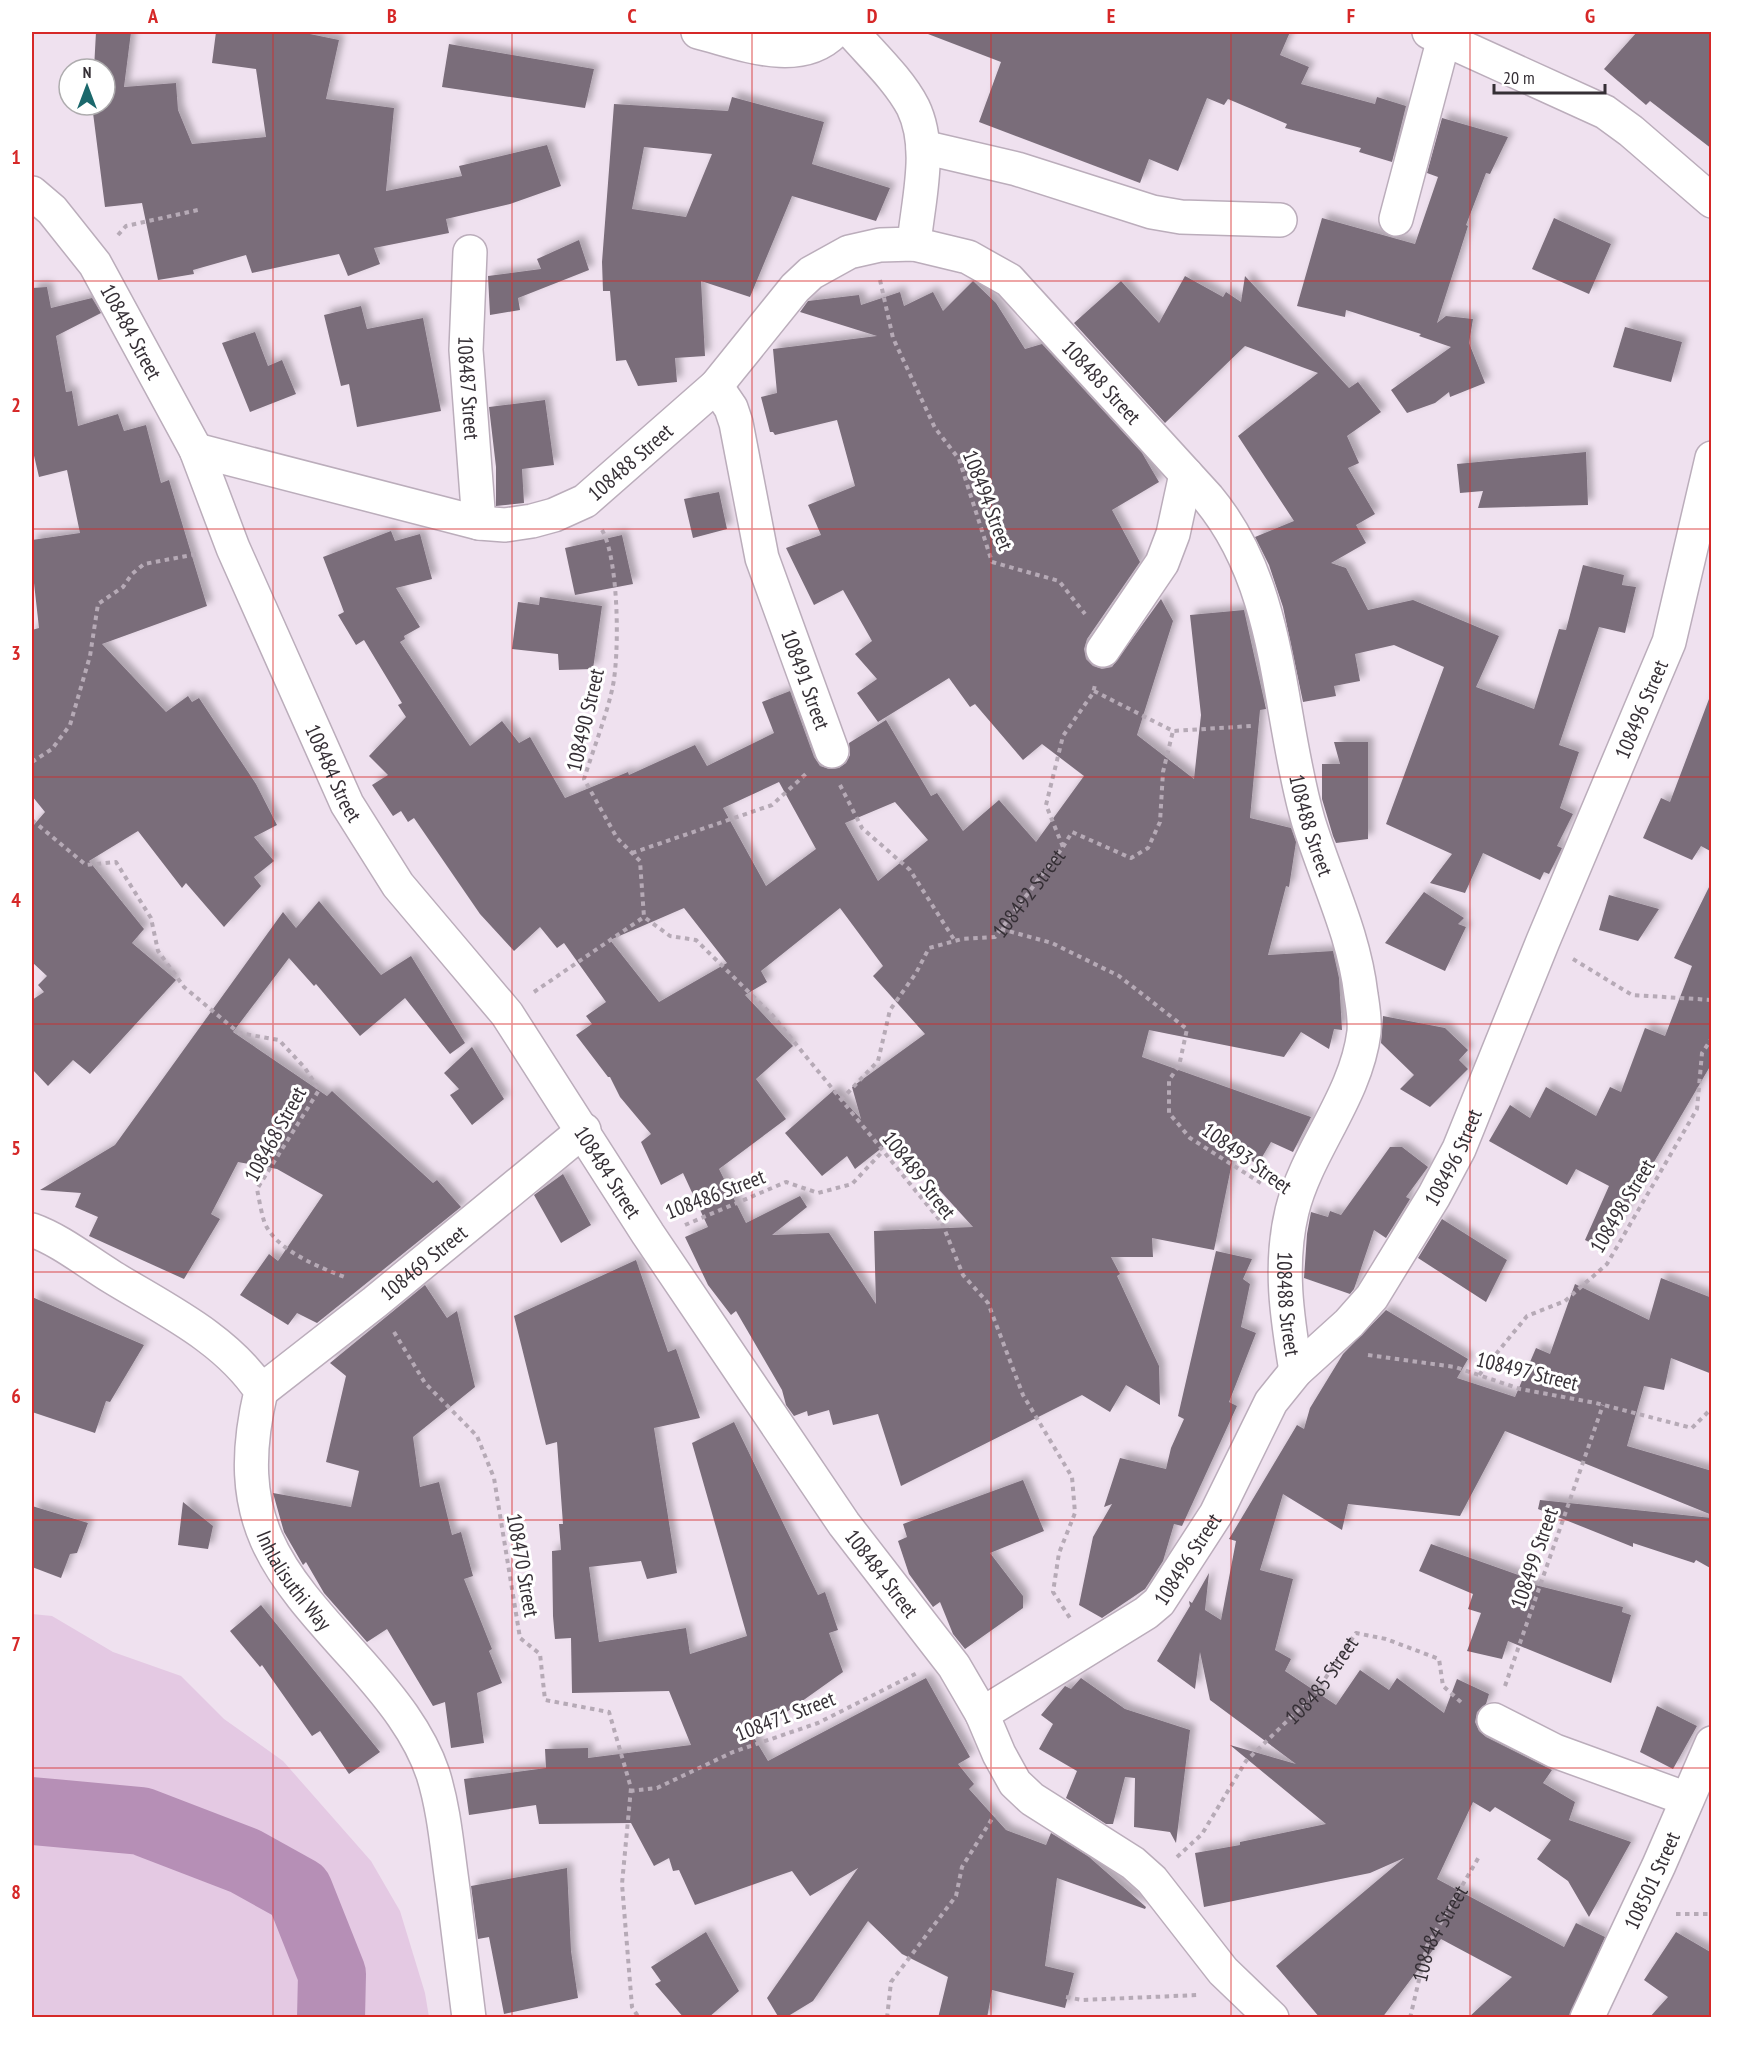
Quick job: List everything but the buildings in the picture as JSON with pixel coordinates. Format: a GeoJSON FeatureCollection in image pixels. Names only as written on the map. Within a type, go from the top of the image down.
{"type":"FeatureCollection","features":[{"type":"Feature","properties":{"kind":"street"},"geometry":{"type":"LineString","coordinates":[[698,32],[765,49],[786,50],[808,47],[834,32]]}},
{"type":"Feature","properties":{"kind":"street"},"geometry":{"type":"LineString","coordinates":[[852,32],[908,98],[922,131],[923,147],[914,244]]}},
{"type":"Feature","properties":{"kind":"street"},"geometry":{"type":"LineString","coordinates":[[1396,219],[1436,35],[1605,112],[1631,131],[1712,201]]}},
{"type":"Feature","properties":{"kind":"street"},"geometry":{"type":"LineString","coordinates":[[923,147],[1017,169],[1152,212],[1181,217],[1280,220]]}},
{"type":"Feature","properties":{"kind":"street","name":"108484 Street"},"geometry":{"type":"LineString","coordinates":[[32,193],[52,210],[95,264],[196,450],[233,548],[347,804],[398,885],[507,1014],[584,1130],[648,1234],[844,1524],[947,1657],[982,1714],[1003,1763],[1015,1783],[1032,1800],[1133,1863],[1152,1880],[1243,1993],[1272,2018]]}},
{"type":"Feature","properties":{"kind":"street","name":"108488 Street"},"geometry":{"type":"LineString","coordinates":[[196,450],[479,523],[505,525],[532,521],[554,515],[585,501],[716,386],[795,288],[811,273],[849,252],[880,245],[914,244],[968,257],[988,266],[1009,280],[1084,359],[1220,511],[1240,550],[1264,609],[1308,818],[1353,945],[1359,972],[1364,1029],[1353,1075],[1292,1210],[1284,1284],[1296,1371]]}},
{"type":"Feature","properties":{"kind":"street","name":"108487 Street"},"geometry":{"type":"LineString","coordinates":[[470,252],[466,350],[479,523]]}},
{"type":"Feature","properties":{"kind":"street","name":"108491 Street"},"geometry":{"type":"LineString","coordinates":[[716,386],[731,408],[736,423],[762,558],[832,751]]}},
{"type":"Feature","properties":{"kind":"street","name":"108496 Street"},"geometry":{"type":"LineString","coordinates":[[982,1714],[1146,1613],[1172,1585],[1216,1514],[1271,1402],[1296,1371],[1372,1297],[1434,1196],[1459,1149],[1543,941],[1669,642],[1712,458]]}},
{"type":"Feature","properties":{"kind":"street"},"geometry":{"type":"LineString","coordinates":[[1103,650],[1162,563],[1173,534],[1186,474]]}},
{"type":"Feature","properties":{"kind":"street","name":"108469 Street"},"geometry":{"type":"LineString","coordinates":[[261,1391],[375,1302],[584,1130]]}},
{"type":"Feature","properties":{"kind":"street"},"geometry":{"type":"LineString","coordinates":[[32,1230],[68,1249],[222,1348],[243,1367],[261,1391]]}},
{"type":"Feature","properties":{"kind":"street","name":"Inhlalisuthi Way"},"geometry":{"type":"LineString","coordinates":[[261,1391],[251,1459],[252,1489],[258,1520],[267,1545],[289,1580],[389,1696],[413,1732],[432,1774],[447,1840],[469,2018]]}},
{"type":"Feature","properties":{"kind":"street"},"geometry":{"type":"LineString","coordinates":[[1494,1720],[1555,1751],[1687,1799]]}},
{"type":"Feature","properties":{"kind":"street","name":"108501 Street"},"geometry":{"type":"LineString","coordinates":[[1587,2018],[1655,1875],[1712,1743]]}},
{"type":"Feature","properties":{"kind":"path","name":"108484 Street"},"geometry":{"type":"LineString","coordinates":[[95,264],[126,226],[198,210]]}},
{"type":"Feature","properties":{"kind":"path","name":"108494 Street"},"geometry":{"type":"LineString","coordinates":[[880,245],[880,288],[893,338],[935,428],[959,459],[992,562],[1059,581],[1090,620],[1103,650]]}},
{"type":"Feature","properties":{"kind":"path","name":"108490 Street"},"geometry":{"type":"LineString","coordinates":[[585,501],[608,540],[617,608],[613,689],[584,779],[617,838],[632,853]]}},
{"type":"Feature","properties":{"kind":"path"},"geometry":{"type":"LineString","coordinates":[[32,762],[52,749],[70,725],[90,656],[99,604],[123,587],[132,574],[144,564],[233,548]]}},
{"type":"Feature","properties":{"kind":"path","name":"108492 Street"},"geometry":{"type":"LineString","coordinates":[[841,1100],[878,1061],[890,1010],[916,973],[929,948],[955,941],[995,937],[1063,847],[1046,805],[1063,736],[1094,691],[1173,731]]}},
{"type":"Feature","properties":{"kind":"path"},"geometry":{"type":"LineString","coordinates":[[1063,847],[1072,832],[1131,858],[1148,848],[1160,822],[1164,772],[1173,731],[1289,722]]}},
{"type":"Feature","properties":{"kind":"path"},"geometry":{"type":"LineString","coordinates":[[507,1014],[539,988],[645,917],[640,861],[632,853],[772,805],[832,751]]}},
{"type":"Feature","properties":{"kind":"path","name":"108491 Street"},"geometry":{"type":"LineString","coordinates":[[832,751],[832,769],[862,828],[910,870],[955,941]]}},
{"type":"Feature","properties":{"kind":"path","name":"108468 Street"},"geometry":{"type":"LineString","coordinates":[[32,820],[86,865],[116,862],[151,918],[158,951],[184,987],[239,1033],[279,1040],[305,1068],[319,1090],[257,1189],[265,1223],[287,1249],[313,1265],[352,1280],[375,1302]]}},
{"type":"Feature","properties":{"kind":"path","name":"108489 Street"},"geometry":{"type":"LineString","coordinates":[[645,917],[670,936],[696,940],[773,1016],[942,1223],[963,1275],[988,1303],[1023,1395],[1072,1477],[1075,1513],[1059,1553],[1053,1592],[1089,1649]]}},
{"type":"Feature","properties":{"kind":"path","name":"108493 Street"},"geometry":{"type":"LineString","coordinates":[[1001,929],[1052,944],[1119,976],[1187,1029],[1179,1066],[1169,1080],[1169,1113],[1191,1137],[1259,1181],[1292,1210]]}},
{"type":"Feature","properties":{"kind":"path"},"geometry":{"type":"LineString","coordinates":[[1543,941],[1632,995],[1712,1000]]}},
{"type":"Feature","properties":{"kind":"path","name":"108498 Street"},"geometry":{"type":"LineString","coordinates":[[1479,1376],[1527,1316],[1565,1301],[1607,1264],[1696,1109],[1702,1053],[1712,1038]]}},
{"type":"Feature","properties":{"kind":"path","name":"108486 Street"},"geometry":{"type":"LineString","coordinates":[[648,1234],[690,1223],[786,1182],[818,1193],[852,1185],[883,1151]]}},
{"type":"Feature","properties":{"kind":"path","name":"108470 Street"},"geometry":{"type":"LineString","coordinates":[[375,1302],[425,1383],[477,1436],[495,1478],[520,1638],[540,1654],[545,1700],[609,1712],[630,1791],[622,1884],[632,2007],[639,2018]]}},
{"type":"Feature","properties":{"kind":"path","name":"108497 Street"},"geometry":{"type":"LineString","coordinates":[[1326,1344],[1380,1358],[1455,1367],[1520,1389],[1603,1405],[1692,1428],[1712,1408]]}},
{"type":"Feature","properties":{"kind":"path","name":"108499 Street"},"geometry":{"type":"LineString","coordinates":[[1494,1720],[1603,1405]]}},
{"type":"Feature","properties":{"kind":"path","name":"108485 Street"},"geometry":{"type":"LineString","coordinates":[[1152,1880],[1202,1834],[1246,1761],[1314,1695],[1356,1633],[1386,1639],[1439,1659],[1443,1686],[1458,1701],[1494,1720]]}},
{"type":"Feature","properties":{"kind":"path","name":"108471 Street"},"geometry":{"type":"LineString","coordinates":[[630,1791],[657,1788],[733,1752],[818,1724],[947,1657]]}},
{"type":"Feature","properties":{"kind":"path"},"geometry":{"type":"LineString","coordinates":[[887,2018],[891,1982],[956,1896],[962,1867],[1015,1783]]}},
{"type":"Feature","properties":{"kind":"path","name":"108484 Street"},"geometry":{"type":"LineString","coordinates":[[1410,2018],[1427,1946],[1480,1854]]}},
{"type":"Feature","properties":{"kind":"path"},"geometry":{"type":"LineString","coordinates":[[1066,1997],[1082,2000],[1243,1993]]}},
{"type":"Feature","properties":{"kind":"shaded area"},"geometry":{"type":"Polygon","coordinates":[[[32,1614],[52,1616],[113,1652],[181,1676],[224,1719],[283,1761],[371,1861],[400,1911],[425,1993],[429,2017],[32,2017],[32,1614]]]}},
{"type":"Feature","properties":{"kind":"waterway"},"geometry":{"type":"LineString","coordinates":[[32,1811],[141,1821],[245,1861],[299,1891],[332,1974],[331,2018]]}}]}
